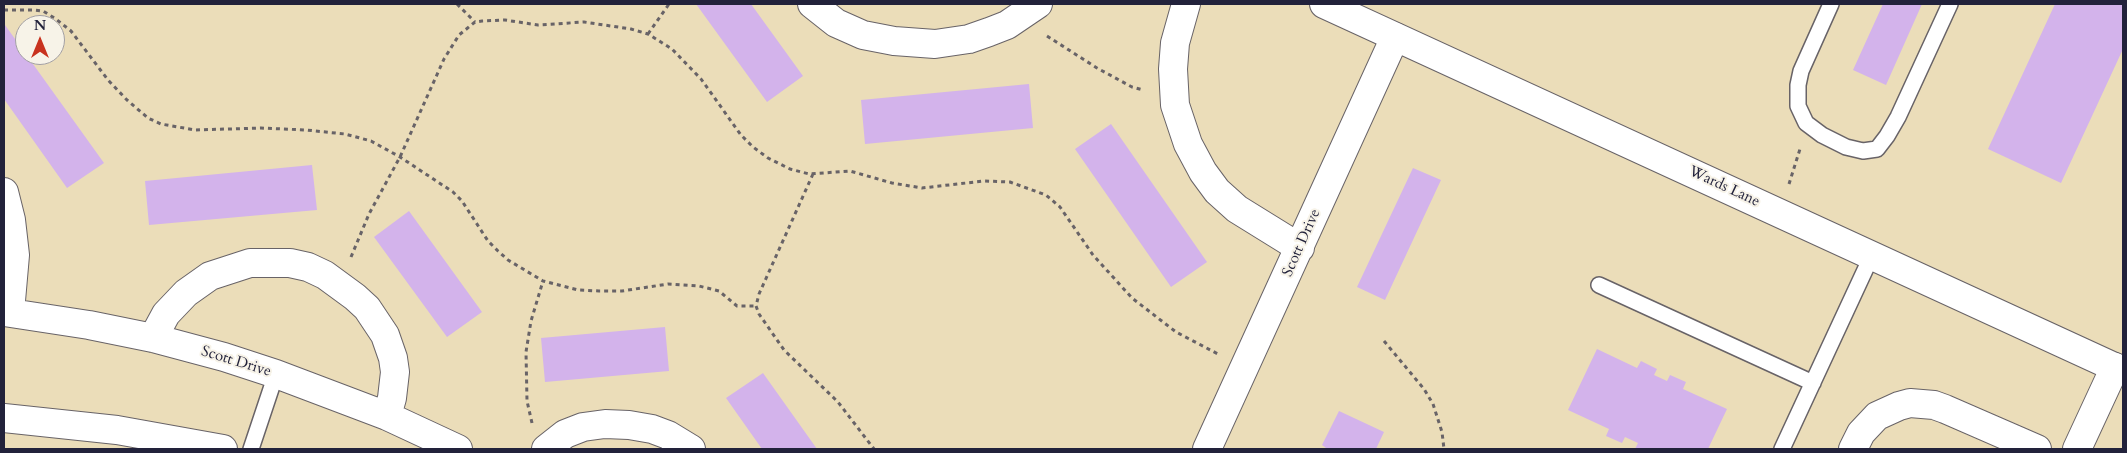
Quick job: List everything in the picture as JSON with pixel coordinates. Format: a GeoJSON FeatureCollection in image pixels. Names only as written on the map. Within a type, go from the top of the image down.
{"type":"FeatureCollection","features":[{"type":"Feature","properties":{"kind":"street"},"geometry":{"type":"LineString","coordinates":[[812,4],[825,16],[849,30],[876,39],[912,44],[935,44],[969,39],[989,32],[1029,11]]}},
{"type":"Feature","properties":{"kind":"street"},"geometry":{"type":"LineString","coordinates":[[1186,4],[1175,43],[1173,69],[1175,105],[1188,144],[1203,172],[1217,191],[1237,209],[1300,248]]}},
{"type":"Feature","properties":{"kind":"street","name":"Wards Lane"},"geometry":{"type":"LineString","coordinates":[[1324,4],[2120,367]]}},
{"type":"Feature","properties":{"kind":"street","name":"Scott Drive"},"geometry":{"type":"LineString","coordinates":[[1207,449],[1395,36]]}},
{"type":"Feature","properties":{"kind":"street"},"geometry":{"type":"LineString","coordinates":[[4,192],[11,220],[14,255],[7,312]]}},
{"type":"Feature","properties":{"kind":"street"},"geometry":{"type":"LineString","coordinates":[[153,338],[166,314],[186,293],[210,276],[250,262],[290,262],[308,267],[340,284],[367,308],[385,335],[393,358],[394,384],[387,416]]}},
{"type":"Feature","properties":{"kind":"street","name":"Scott Drive"},"geometry":{"type":"LineString","coordinates":[[7,312],[89,325],[153,338],[224,357],[276,374],[387,416],[458,449]]}},
{"type":"Feature","properties":{"kind":"street"},"geometry":{"type":"LineString","coordinates":[[2077,449],[2120,367]]}},
{"type":"Feature","properties":{"kind":"street"},"geometry":{"type":"LineString","coordinates":[[1852,449],[1861,433],[1877,416],[1910,403],[1934,405],[2037,449]]}},
{"type":"Feature","properties":{"kind":"street"},"geometry":{"type":"LineString","coordinates":[[4,418],[117,430],[223,449]]}},
{"type":"Feature","properties":{"kind":"street"},"geometry":{"type":"LineString","coordinates":[[548,447],[565,434],[583,427],[605,424],[629,425],[652,429],[668,435],[691,449]]}},
{"type":"Feature","properties":{"kind":"lane"},"geometry":{"type":"LineString","coordinates":[[1832,4],[1801,72],[1798,85],[1798,106],[1806,123],[1822,135],[1846,147],[1863,151],[1876,149],[1884,141],[1898,117],[1950,4]]}},
{"type":"Feature","properties":{"kind":"lane"},"geometry":{"type":"LineString","coordinates":[[1782,449],[1872,255]]}},
{"type":"Feature","properties":{"kind":"lane"},"geometry":{"type":"LineString","coordinates":[[1599,285],[1813,383]]}},
{"type":"Feature","properties":{"kind":"lane"},"geometry":{"type":"LineString","coordinates":[[251,449],[276,374]]}},
{"type":"Feature","properties":{"kind":"path"},"geometry":{"type":"LineString","coordinates":[[457,4],[475,22]]}},
{"type":"Feature","properties":{"kind":"path"},"geometry":{"type":"LineString","coordinates":[[648,34],[669,4]]}},
{"type":"Feature","properties":{"kind":"path"},"geometry":{"type":"LineString","coordinates":[[4,10],[34,10],[43,12],[56,19],[71,31],[108,80],[127,100],[148,118],[161,124],[202,131],[261,128],[345,134],[371,141],[400,157],[453,192],[462,201],[488,241],[498,251],[508,260],[543,281],[578,290],[599,292],[622,291],[668,284],[699,286],[719,292],[737,306],[756,306]]}},
{"type":"Feature","properties":{"kind":"path"},"geometry":{"type":"LineString","coordinates":[[1029,11],[1062,46],[1132,87],[1150,91],[1174,88]]}},
{"type":"Feature","properties":{"kind":"path"},"geometry":{"type":"LineString","coordinates":[[340,284],[369,214],[400,157],[454,40],[475,22],[505,20],[538,25],[584,22],[648,34],[672,49],[690,66],[741,135],[768,158],[790,169],[813,174],[850,171],[892,183],[922,188],[970,182],[1010,182],[1046,195],[1060,207],[1080,238],[1109,274],[1156,318],[1184,337],[1245,367]]}},
{"type":"Feature","properties":{"kind":"path"},"geometry":{"type":"LineString","coordinates":[[1778,212],[1790,183],[1806,123]]}},
{"type":"Feature","properties":{"kind":"path"},"geometry":{"type":"LineString","coordinates":[[813,174],[759,294],[756,306],[759,314],[784,350],[838,402],[874,449]]}},
{"type":"Feature","properties":{"kind":"path"},"geometry":{"type":"LineString","coordinates":[[543,281],[528,337],[526,393],[533,428],[548,447]]}},
{"type":"Feature","properties":{"kind":"path"},"geometry":{"type":"LineString","coordinates":[[1384,341],[1424,389],[1433,404],[1442,432],[1444,449]]}},
{"type":"Feature","properties":{"kind":"building"},"geometry":{"type":"Polygon","coordinates":[[[696,4],[751,4],[803,76],[767,102],[696,4]]]}},
{"type":"Feature","properties":{"kind":"building"},"geometry":{"type":"Polygon","coordinates":[[[1883,4],[1922,4],[1886,85],[1853,70],[1883,4]]]}},
{"type":"Feature","properties":{"kind":"building"},"geometry":{"type":"Polygon","coordinates":[[[2055,4],[2123,4],[2123,49],[2061,183],[1988,149],[2055,4]]]}},
{"type":"Feature","properties":{"kind":"building"},"geometry":{"type":"Polygon","coordinates":[[[5,25],[15,39],[15,65],[34,65],[104,163],[67,188],[4,99],[5,25]]]}},
{"type":"Feature","properties":{"kind":"building"},"geometry":{"type":"Polygon","coordinates":[[[1029,84],[1033,128],[865,144],[861,100],[1029,84]]]}},
{"type":"Feature","properties":{"kind":"building"},"geometry":{"type":"Polygon","coordinates":[[[1111,124],[1207,262],[1171,287],[1075,149],[1111,124]]]}},
{"type":"Feature","properties":{"kind":"building"},"geometry":{"type":"Polygon","coordinates":[[[312,165],[317,210],[149,225],[145,181],[312,165]]]}},
{"type":"Feature","properties":{"kind":"building"},"geometry":{"type":"Polygon","coordinates":[[[1413,168],[1441,180],[1385,300],[1357,287],[1413,168]]]}},
{"type":"Feature","properties":{"kind":"building"},"geometry":{"type":"Polygon","coordinates":[[[409,211],[482,312],[447,337],[374,237],[409,211]]]}},
{"type":"Feature","properties":{"kind":"building"},"geometry":{"type":"Polygon","coordinates":[[[665,327],[669,371],[545,382],[541,338],[665,327]]]}},
{"type":"Feature","properties":{"kind":"building"},"geometry":{"type":"Polygon","coordinates":[[[1597,349],[1637,368],[1641,361],[1657,369],[1654,375],[1667,381],[1670,375],[1686,382],[1683,389],[1727,409],[1708,449],[1635,449],[1638,443],[1625,437],[1622,443],[1606,436],[1609,429],[1568,410],[1597,349]]]}},
{"type":"Feature","properties":{"kind":"building"},"geometry":{"type":"Polygon","coordinates":[[[763,373],[817,449],[762,449],[726,398],[763,373]]]}},
{"type":"Feature","properties":{"kind":"building"},"geometry":{"type":"Polygon","coordinates":[[[1339,411],[1384,432],[1376,449],[1326,449],[1322,445],[1339,411]]]}}]}
